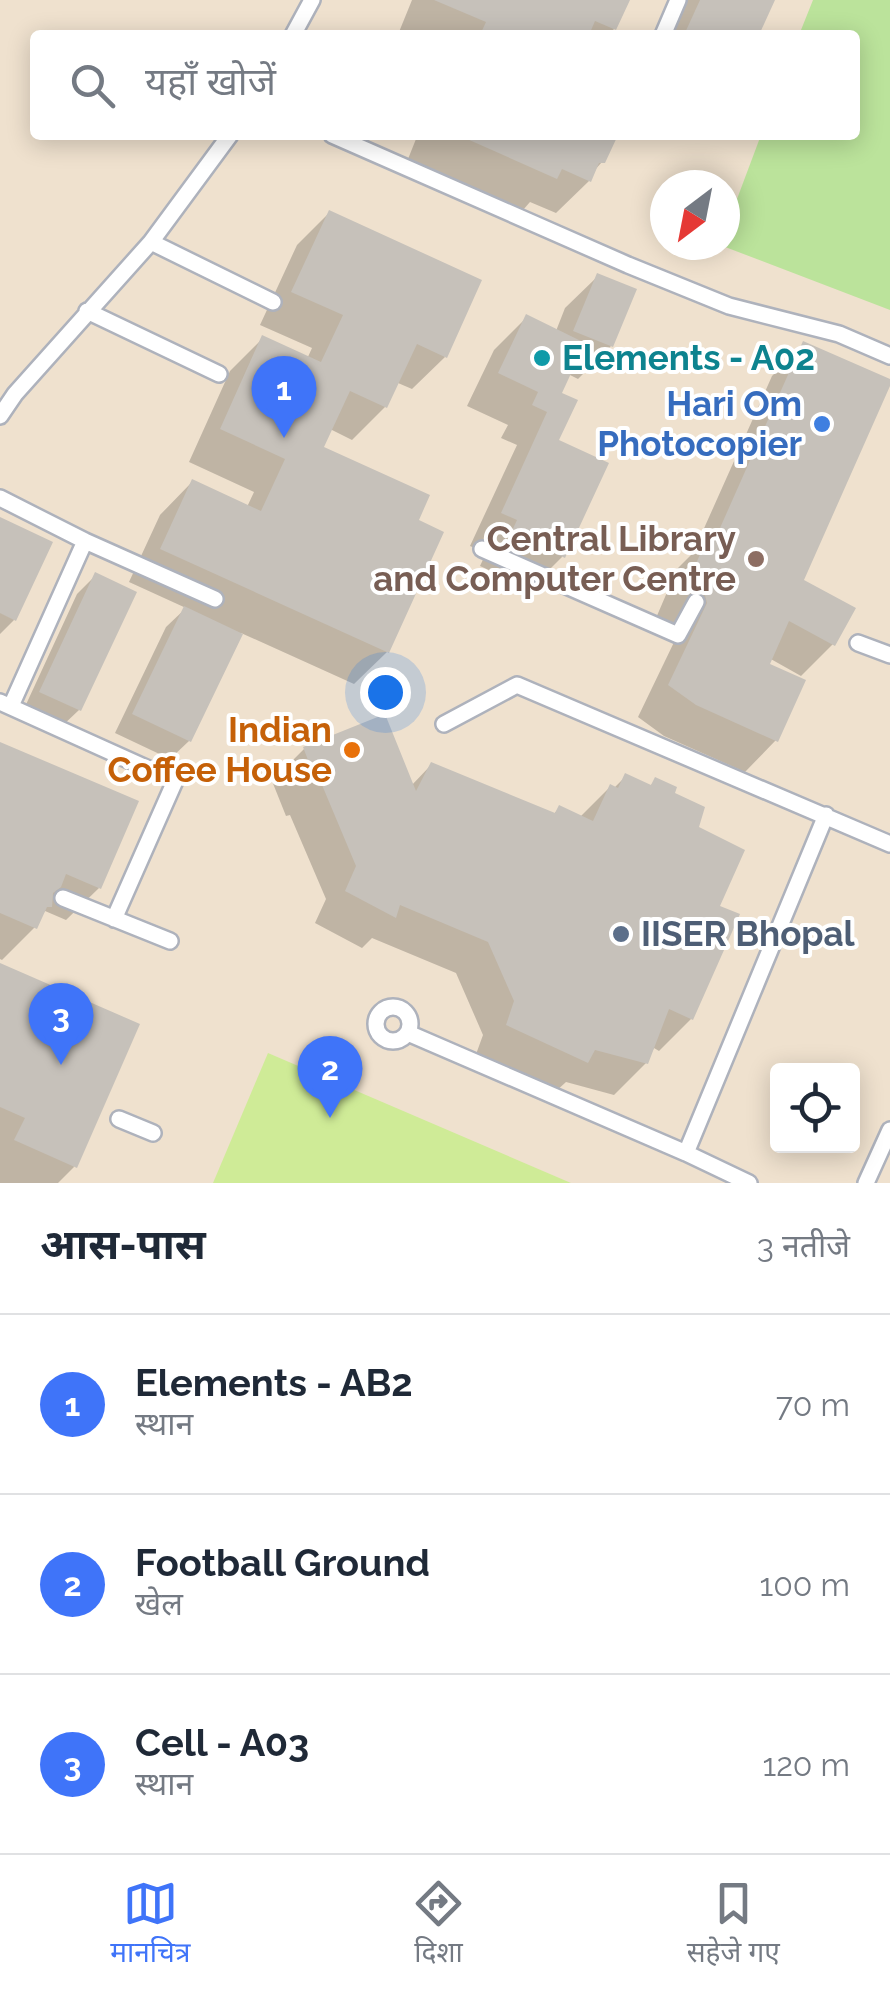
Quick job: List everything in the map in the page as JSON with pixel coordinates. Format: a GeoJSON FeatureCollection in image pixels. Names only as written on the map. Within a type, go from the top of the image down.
{"type":"FeatureCollection","features":[{"type":"Feature","properties":{"kind":"lane"},"geometry":{"type":"LineString","coordinates":[[296,30],[312,0]]}},
{"type":"Feature","properties":{"kind":"lane"},"geometry":{"type":"LineString","coordinates":[[665,30],[678,0]]}},
{"type":"Feature","properties":{"kind":"lane"},"geometry":{"type":"LineString","coordinates":[[0,416],[87,311],[151,242],[226,140]]}},
{"type":"Feature","properties":{"kind":"lane"},"geometry":{"type":"LineString","coordinates":[[343,140],[729,306],[838,334],[890,356]]}},
{"type":"Feature","properties":{"kind":"lane"},"geometry":{"type":"LineString","coordinates":[[151,242],[274,302]]}},
{"type":"Feature","properties":{"kind":"lane"},"geometry":{"type":"LineString","coordinates":[[87,311],[219,374]]}},
{"type":"Feature","properties":{"kind":"lane"},"geometry":{"type":"LineString","coordinates":[[0,498],[215,599]]}},
{"type":"Feature","properties":{"kind":"lane"},"geometry":{"type":"LineString","coordinates":[[85,541],[5,704],[176,781],[114,920]]}},
{"type":"Feature","properties":{"kind":"lane"},"geometry":{"type":"LineString","coordinates":[[482,549],[678,635],[696,602]]}},
{"type":"Feature","properties":{"kind":"lane"},"geometry":{"type":"LineString","coordinates":[[858,643],[890,655]]}},
{"type":"Feature","properties":{"kind":"lane"},"geometry":{"type":"LineString","coordinates":[[444,724],[517,685],[890,844]]}},
{"type":"Feature","properties":{"kind":"lane"},"geometry":{"type":"LineString","coordinates":[[686,1153],[826,816]]}},
{"type":"Feature","properties":{"kind":"lane"},"geometry":{"type":"LineString","coordinates":[[62,898],[170,942]]}},
{"type":"Feature","properties":{"kind":"lane"},"geometry":{"type":"LineString","coordinates":[[408,1033],[749,1183]]}},
{"type":"Feature","properties":{"kind":"lane"},"geometry":{"type":"LineString","coordinates":[[118,1119],[153,1133]]}},
{"type":"Feature","properties":{"kind":"lane"},"geometry":{"type":"LineString","coordinates":[[866,1183],[890,1130]]}},
{"type":"Feature","properties":{"kind":"shaded area"},"geometry":{"type":"Polygon","coordinates":[[[0,0],[890,0],[890,1183],[0,1183],[0,0]]]}},
{"type":"Feature","properties":{"kind":"green space"},"geometry":{"type":"Polygon","coordinates":[[[813,0],[890,0],[890,310],[740,253],[740,191],[759,140],[860,140],[860,30],[801,30],[813,0]]]}},
{"type":"Feature","properties":{"kind":"green space"},"geometry":{"type":"Polygon","coordinates":[[[268,1053],[571,1183],[213,1183],[268,1053]]]}},
{"type":"Feature","properties":{"kind":"building"},"geometry":{"type":"Polygon","coordinates":[[[434,0],[630,0],[616,30],[595,21],[591,30],[482,30],[486,22],[434,0]]]}},
{"type":"Feature","properties":{"kind":"building"},"geometry":{"type":"Polygon","coordinates":[[[700,0],[775,0],[761,30],[686,30],[700,0]]]}},
{"type":"Feature","properties":{"kind":"building"},"geometry":{"type":"Polygon","coordinates":[[[469,140],[616,140],[591,182],[562,169],[557,179],[469,140]]]}},
{"type":"Feature","properties":{"kind":"building"},"geometry":{"type":"Polygon","coordinates":[[[329,210],[482,280],[447,358],[417,344],[387,408],[350,391],[324,447],[430,495],[419,520],[444,532],[389,653],[160,549],[192,479],[261,511],[285,459],[220,429],[262,335],[321,362],[343,315],[291,292],[329,210]]]}},
{"type":"Feature","properties":{"kind":"building","name":"Elements - A02"},"geometry":{"type":"Polygon","coordinates":[[[597,273],[637,289],[613,347],[573,331],[597,273]]]}},
{"type":"Feature","properties":{"kind":"building"},"geometry":{"type":"Polygon","coordinates":[[[526,314],[585,343],[562,393],[578,400],[559,440],[609,463],[565,558],[511,533],[517,520],[501,513],[547,412],[532,405],[538,392],[498,373],[526,314]]]}},
{"type":"Feature","properties":{"kind":"building"},"geometry":{"type":"Polygon","coordinates":[[[803,341],[890,379],[890,386],[804,580],[856,608],[835,646],[789,621],[770,664],[806,680],[778,742],[696,705],[668,685],[707,603],[700,592],[683,593],[709,534],[716,537],[803,341]]]}},
{"type":"Feature","properties":{"kind":"building"},"geometry":{"type":"Polygon","coordinates":[[[0,517],[53,542],[16,621],[0,613],[0,517]]]}},
{"type":"Feature","properties":{"kind":"building"},"geometry":{"type":"Polygon","coordinates":[[[95,572],[137,592],[81,711],[39,692],[95,572]]]}},
{"type":"Feature","properties":{"kind":"building"},"geometry":{"type":"Polygon","coordinates":[[[184,606],[243,634],[191,742],[132,714],[184,606]]]}},
{"type":"Feature","properties":{"kind":"building"},"geometry":{"type":"Polygon","coordinates":[[[385,714],[416,791],[431,762],[555,813],[559,805],[593,821],[610,784],[618,788],[625,773],[651,785],[655,777],[677,787],[675,793],[705,807],[699,827],[745,850],[720,906],[740,914],[693,1020],[669,1009],[648,1064],[595,1050],[588,1063],[506,1025],[514,1001],[488,942],[400,905],[396,918],[345,891],[356,866],[303,747],[385,714]]]}},
{"type":"Feature","properties":{"kind":"building"},"geometry":{"type":"Polygon","coordinates":[[[0,742],[139,801],[101,889],[66,874],[61,887],[53,893],[52,907],[47,907],[37,929],[0,913],[0,742]]]}},
{"type":"Feature","properties":{"kind":"building"},"geometry":{"type":"Polygon","coordinates":[[[0,963],[140,1024],[77,1168],[14,1140],[25,1118],[0,1107],[0,963]]]}},
{"type":"Feature","properties":{"kind":"place","name":"Elements - A02"},"geometry":{"type":"Point","coordinates":[542,358]}},
{"type":"Feature","properties":{"kind":"place","name":"Hari Om Photocopier"},"geometry":{"type":"Point","coordinates":[822,424]}},
{"type":"Feature","properties":{"kind":"place","name":"Elements - AB2"},"geometry":{"type":"Point","coordinates":[284,438]}},
{"type":"Feature","properties":{"kind":"place","name":"Central Library and Computer Centre"},"geometry":{"type":"Point","coordinates":[756,559]}},
{"type":"Feature","properties":{"kind":"place","name":"Indian Coffee House"},"geometry":{"type":"Point","coordinates":[352,750]}},
{"type":"Feature","properties":{"kind":"place","name":"IISER Bhopal"},"geometry":{"type":"Point","coordinates":[621,934]}},
{"type":"Feature","properties":{"kind":"place","name":"Cell - A03"},"geometry":{"type":"Point","coordinates":[61,1065]}},
{"type":"Feature","properties":{"kind":"place","name":"Football Ground"},"geometry":{"type":"Point","coordinates":[330,1118]}}]}
